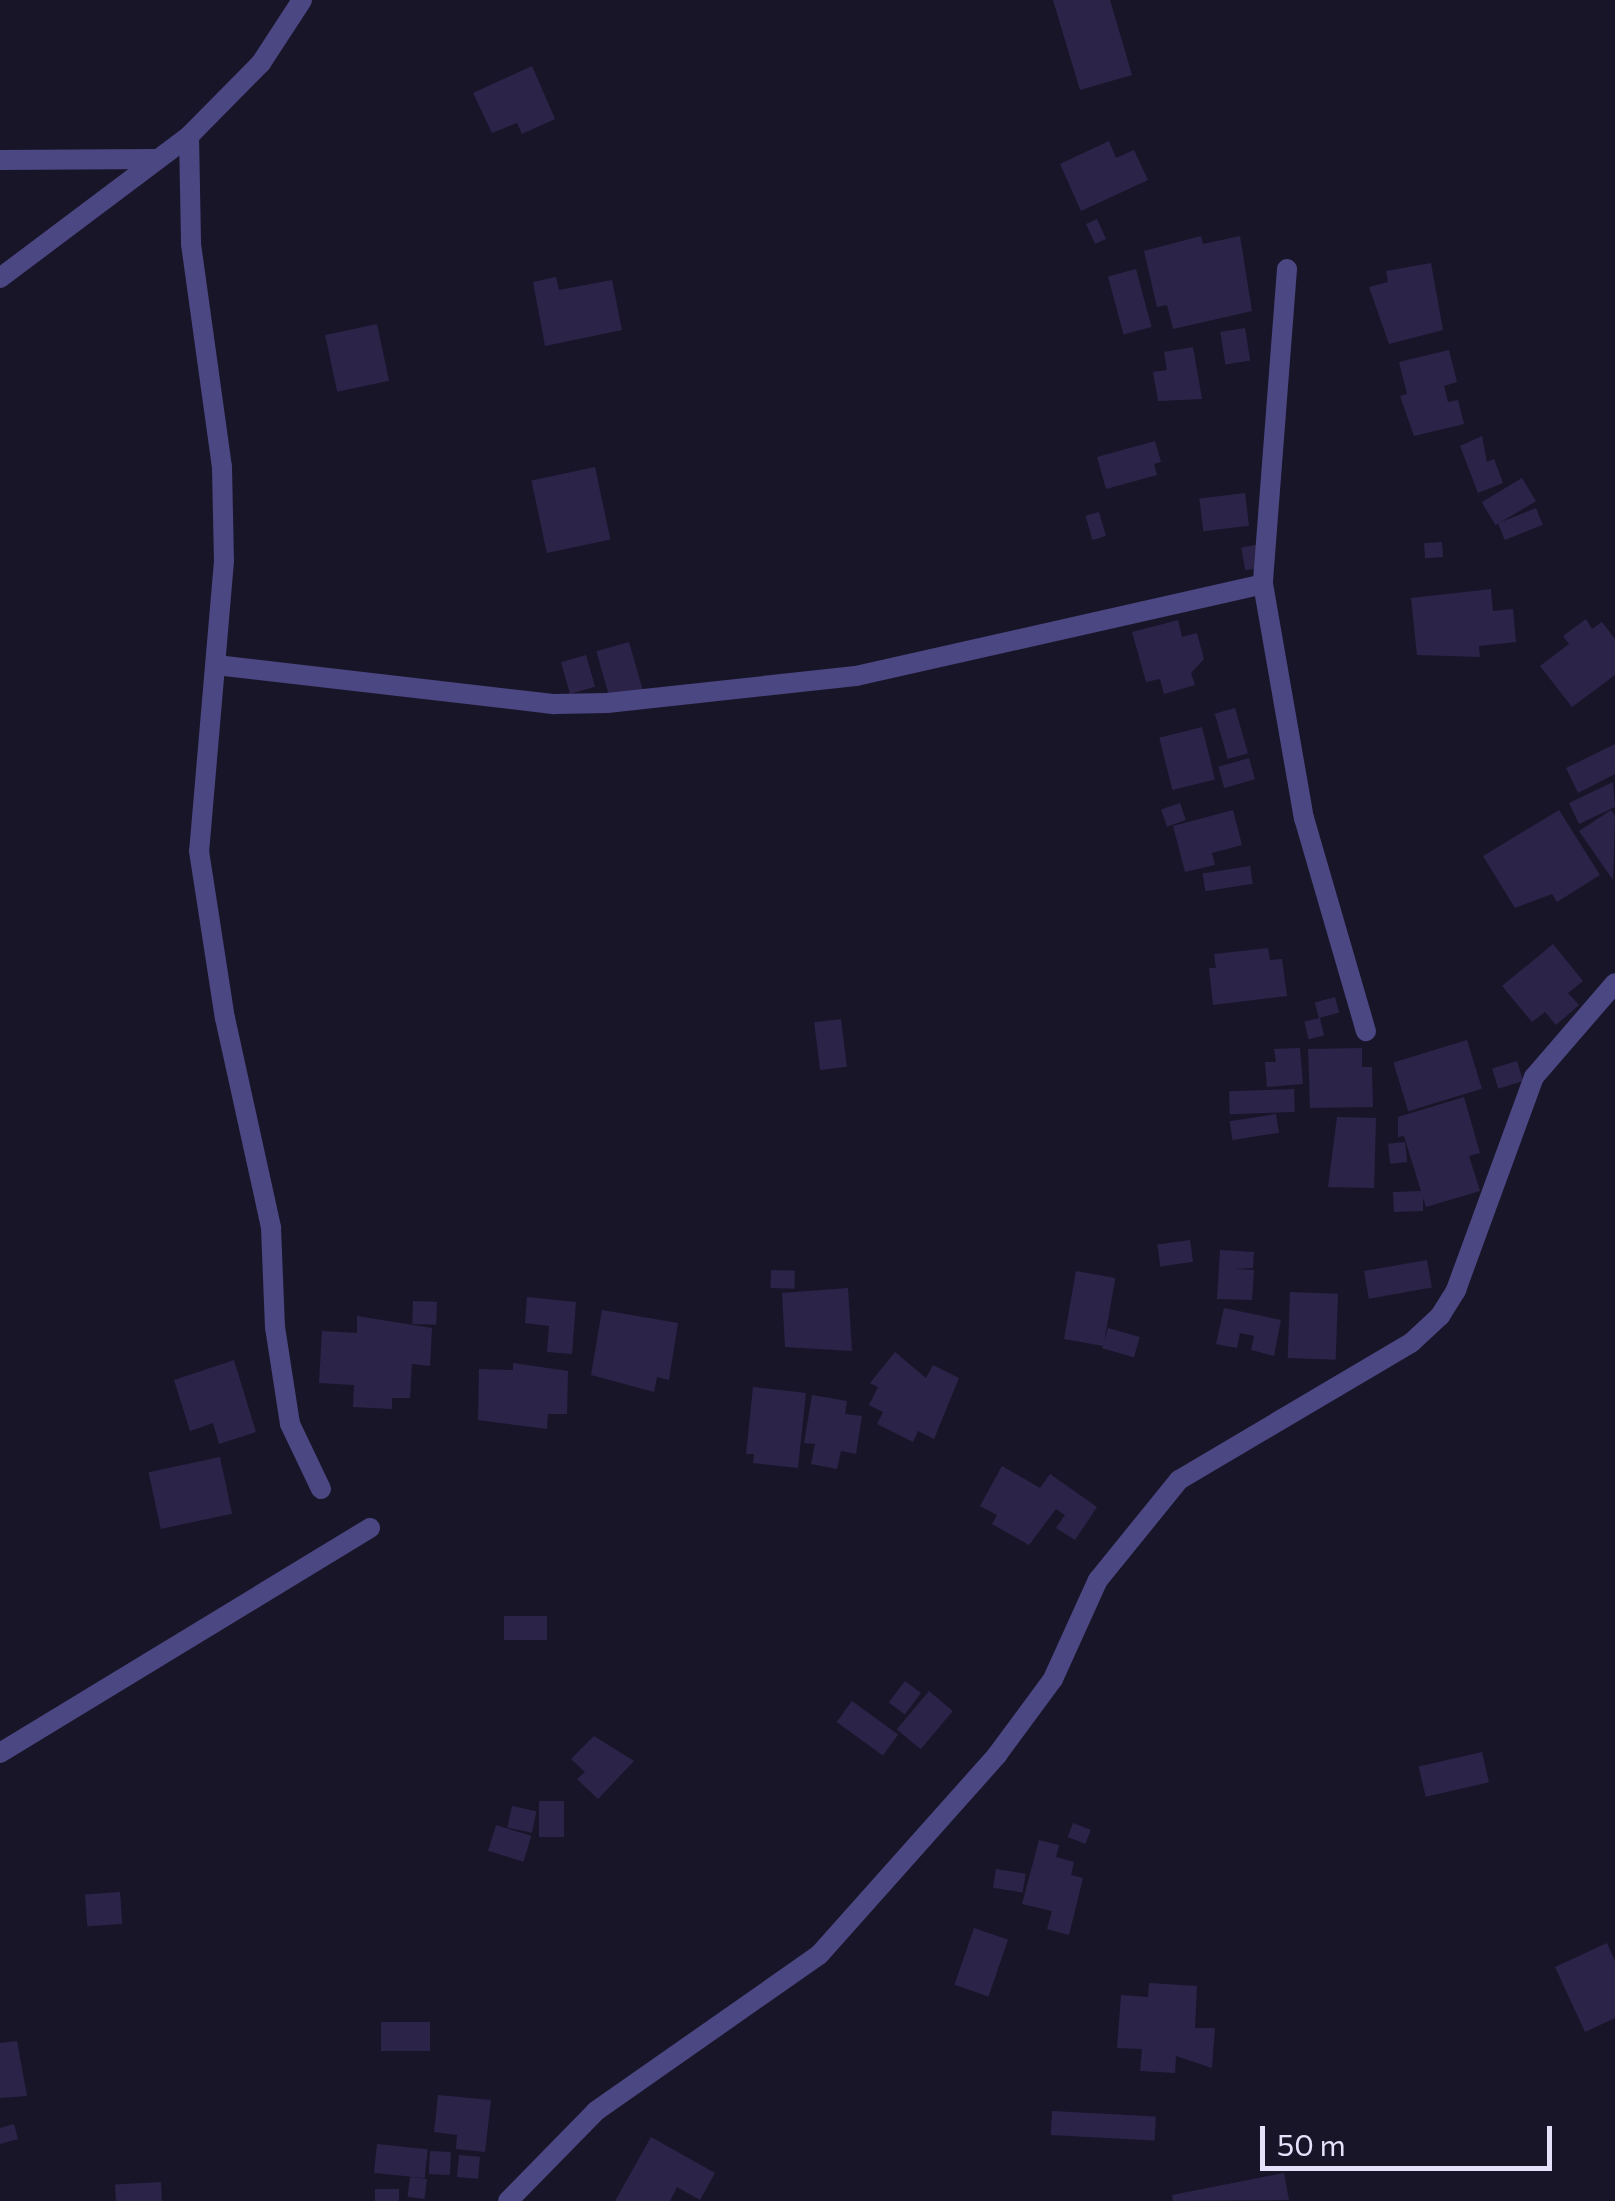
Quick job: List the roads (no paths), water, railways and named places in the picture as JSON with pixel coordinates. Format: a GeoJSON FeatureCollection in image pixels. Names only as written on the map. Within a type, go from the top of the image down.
{"type":"FeatureCollection","features":[{"type":"Feature","properties":{"kind":"street"},"geometry":{"type":"LineString","coordinates":[[0,278],[189,136],[261,63],[302,0]]}},
{"type":"Feature","properties":{"kind":"street"},"geometry":{"type":"LineString","coordinates":[[189,136],[191,244],[222,467],[216,666],[199,850],[225,1018],[271,1228],[275,1327],[290,1424],[321,1489]]}},
{"type":"Feature","properties":{"kind":"street"},"geometry":{"type":"LineString","coordinates":[[0,160],[155,159]]}},
{"type":"Feature","properties":{"kind":"street"},"geometry":{"type":"LineString","coordinates":[[1287,269],[1263,584],[1304,818],[1366,1031]]}},
{"type":"Feature","properties":{"kind":"street"},"geometry":{"type":"LineString","coordinates":[[216,666],[555,704],[607,703],[856,676],[1263,584]]}},
{"type":"Feature","properties":{"kind":"street"},"geometry":{"type":"LineString","coordinates":[[508,2201],[596,2111],[819,1955],[997,1755],[1054,1680],[1098,1580],[1180,1480],[1411,1343],[1440,1316],[1456,1290],[1534,1076],[1615,984]]}},
{"type":"Feature","properties":{"kind":"street"},"geometry":{"type":"LineString","coordinates":[[0,1752],[370,1528]]}}]}
